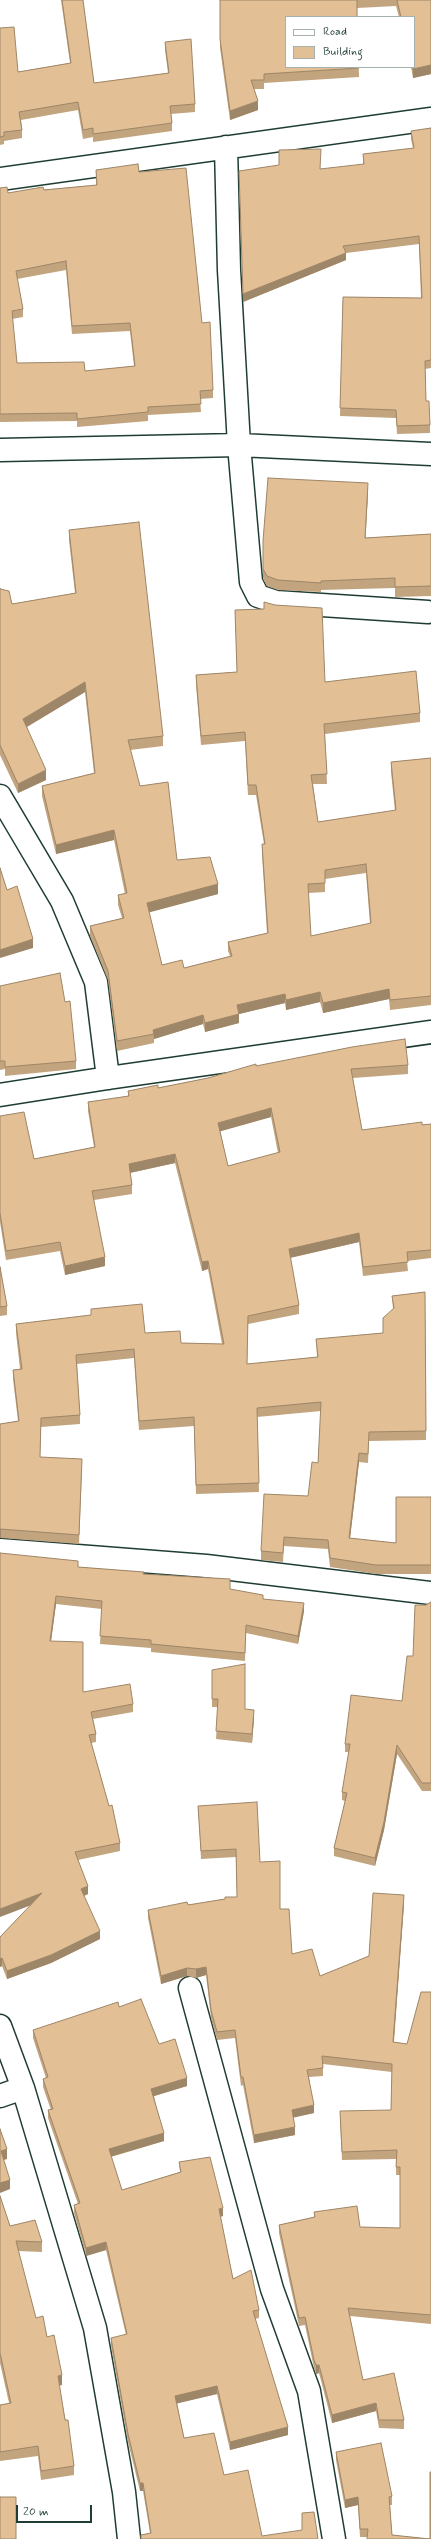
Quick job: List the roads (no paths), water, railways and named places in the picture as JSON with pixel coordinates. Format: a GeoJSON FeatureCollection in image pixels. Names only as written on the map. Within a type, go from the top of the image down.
{"type":"FeatureCollection","features":[{"type":"Feature","properties":{"kind":"street"},"geometry":{"type":"LineString","coordinates":[[0,179],[431,119]]}},
{"type":"Feature","properties":{"kind":"street"},"geometry":{"type":"LineString","coordinates":[[226,147],[229,270],[239,445],[251,582],[258,596],[276,602],[428,612]]}},
{"type":"Feature","properties":{"kind":"street"},"geometry":{"type":"LineString","coordinates":[[0,450],[239,445],[431,454]]}},
{"type":"Feature","properties":{"kind":"street"},"geometry":{"type":"LineString","coordinates":[[0,796],[62,901],[96,982],[108,1078]]}},
{"type":"Feature","properties":{"kind":"street"},"geometry":{"type":"LineString","coordinates":[[0,1095],[108,1078],[431,1032]]}},
{"type":"Feature","properties":{"kind":"street"},"geometry":{"type":"LineString","coordinates":[[0,1550],[206,1566],[431,1593]]}},
{"type":"Feature","properties":{"kind":"street"},"geometry":{"type":"LineString","coordinates":[[190,1988],[272,2289],[309,2391],[334,2539]]}},
{"type":"Feature","properties":{"kind":"street"},"geometry":{"type":"LineString","coordinates":[[0,2026],[23,2088],[95,2328],[124,2492],[129,2539]]}},
{"type":"Feature","properties":{"kind":"street"},"geometry":{"type":"LineString","coordinates":[[0,2096],[23,2088]]}}]}
